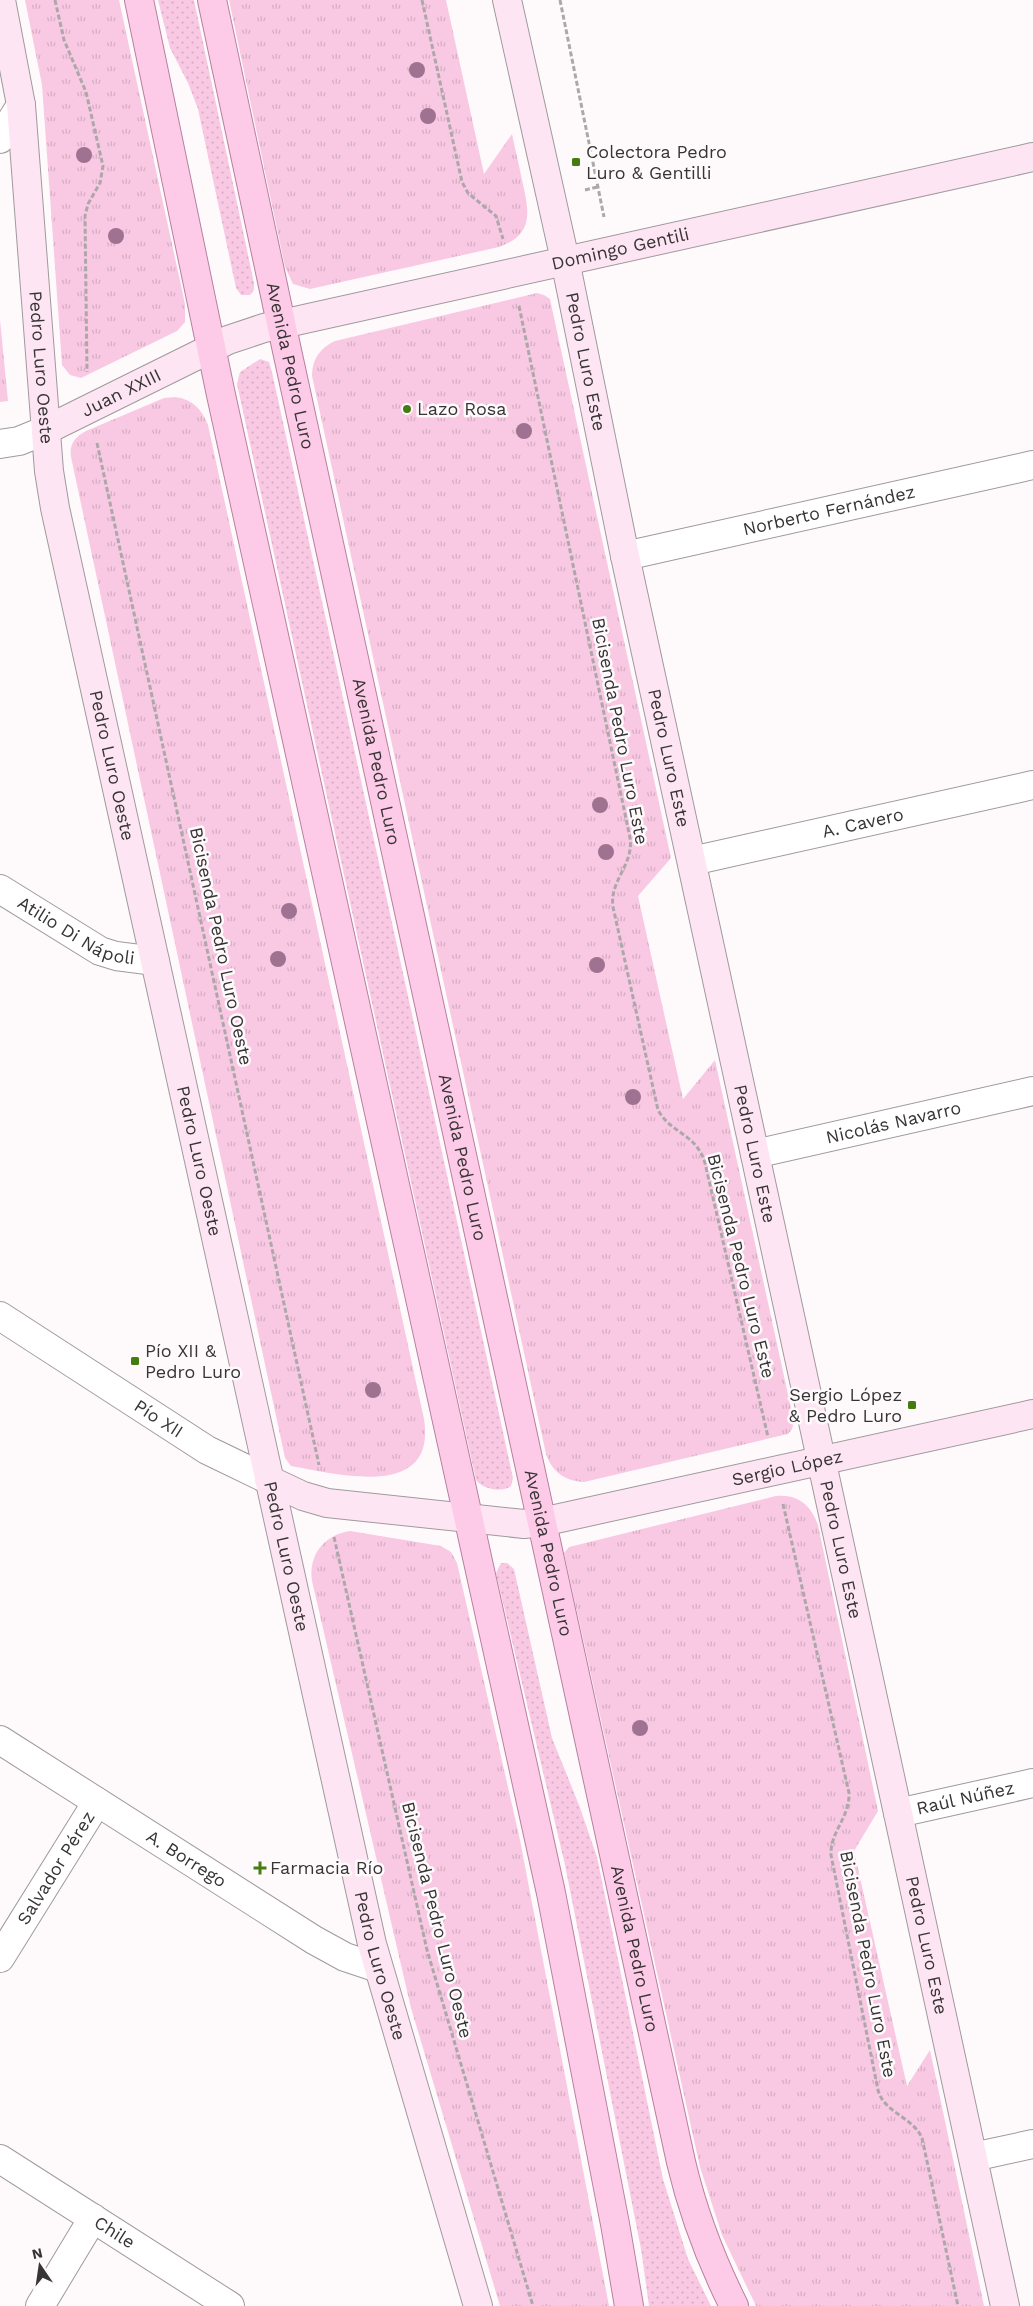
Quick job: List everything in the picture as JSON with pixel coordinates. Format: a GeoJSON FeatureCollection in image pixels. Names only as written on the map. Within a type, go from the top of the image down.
{"type":"FeatureCollection","features":[{"type":"Feature","properties":{"kind":"main road"},"geometry":{"type":"LineString","coordinates":[[139,0],[212,348],[551,1893],[629,2306]]}},
{"type":"Feature","properties":{"kind":"main road","name":"Avenida Pedro Luro"},"geometry":{"type":"LineString","coordinates":[[212,0],[686,2180],[711,2258],[734,2306]]}},
{"type":"Feature","properties":{"kind":"street","name":"Pedro Luro Oeste"},"geometry":{"type":"LineString","coordinates":[[1,0],[21,105],[51,489],[378,1968],[478,2306]]}},
{"type":"Feature","properties":{"kind":"street","name":"Pedro Luro Este"},"geometry":{"type":"LineString","coordinates":[[507,0],[565,260],[625,556],[1006,2306]]}},
{"type":"Feature","properties":{"kind":"street"},"geometry":{"type":"LineString","coordinates":[[0,139],[21,105]]}},
{"type":"Feature","properties":{"kind":"street","name":"Domingo Gentili"},"geometry":{"type":"LineString","coordinates":[[212,348],[246,334],[281,323],[1033,157]]}},
{"type":"Feature","properties":{"kind":"street","name":"Juan XXIII"},"geometry":{"type":"LineString","coordinates":[[0,444],[19,441],[46,430],[212,348]]}},
{"type":"Feature","properties":{"kind":"street","name":"Norberto Fernández"},"geometry":{"type":"LineString","coordinates":[[625,556],[1033,466]]}},
{"type":"Feature","properties":{"kind":"street","name":"A. Cavero"},"geometry":{"type":"LineString","coordinates":[[692,861],[1033,785]]}},
{"type":"Feature","properties":{"kind":"street","name":"Atilio Di Nápoli"},"geometry":{"type":"LineString","coordinates":[[0,889],[100,951],[116,956],[155,961]]}},
{"type":"Feature","properties":{"kind":"street","name":"Nicolás Navarro"},"geometry":{"type":"LineString","coordinates":[[755,1154],[1033,1091]]}},
{"type":"Feature","properties":{"kind":"street","name":"Pío XII"},"geometry":{"type":"LineString","coordinates":[[0,1316],[207,1450],[303,1496],[327,1503],[468,1520],[524,1524],[542,1522]]}},
{"type":"Feature","properties":{"kind":"street","name":"Sergio López"},"geometry":{"type":"LineString","coordinates":[[542,1522],[1033,1414]]}},
{"type":"Feature","properties":{"kind":"street"},"geometry":{"type":"LineString","coordinates":[[285,1553],[287,1535],[297,1519],[312,1508],[327,1503]]}},
{"type":"Feature","properties":{"kind":"street","name":"A. Borrego"},"geometry":{"type":"LineString","coordinates":[[0,1740],[314,1940],[345,1957],[378,1968]]}},
{"type":"Feature","properties":{"kind":"street","name":"Raúl Núñez"},"geometry":{"type":"LineString","coordinates":[[898,1813],[1033,1783]]}},
{"type":"Feature","properties":{"kind":"street","name":"Salvador Pérez"},"geometry":{"type":"LineString","coordinates":[[0,1958],[97,1802]]}},
{"type":"Feature","properties":{"kind":"street"},"geometry":{"type":"LineString","coordinates":[[973,2157],[1033,2144]]}},
{"type":"Feature","properties":{"kind":"street","name":"Chile"},"geometry":{"type":"LineString","coordinates":[[0,2158],[230,2306]]}},
{"type":"Feature","properties":{"kind":"street"},"geometry":{"type":"LineString","coordinates":[[40,2306],[93,2218]]}},
{"type":"Feature","properties":{"kind":"path"},"geometry":{"type":"LineString","coordinates":[[55,0],[64,40],[86,92],[103,166],[100,183],[88,204],[85,216],[87,377]]}},
{"type":"Feature","properties":{"kind":"path"},"geometry":{"type":"LineString","coordinates":[[422,0],[462,182],[468,193],[496,216],[504,245]]}},
{"type":"Feature","properties":{"kind":"path"},"geometry":{"type":"LineString","coordinates":[[560,0],[597,187],[612,250]]}},
{"type":"Feature","properties":{"kind":"path","name":"Bicisenda Pedro Luro Este"},"geometry":{"type":"LineString","coordinates":[[517,298],[630,838],[630,858],[613,888],[613,907],[658,1110],[670,1125],[695,1143],[705,1163],[768,1439]]}},
{"type":"Feature","properties":{"kind":"path","name":"Bicisenda Pedro Luro Oeste"},"geometry":{"type":"LineString","coordinates":[[96,437],[320,1470]]}},
{"type":"Feature","properties":{"kind":"path","name":"Bicisenda Pedro Luro Este"},"geometry":{"type":"LineString","coordinates":[[781,1495],[849,1793],[847,1811],[832,1839],[830,1855],[878,2090],[885,2105],[915,2126],[922,2138],[958,2306]]}},
{"type":"Feature","properties":{"kind":"path","name":"Bicisenda Pedro Luro Oeste"},"geometry":{"type":"LineString","coordinates":[[333,1535],[425,1943],[533,2306]]}},
{"type":"Feature","properties":{"kind":"green space"},"geometry":{"type":"Polygon","coordinates":[[[25,0],[119,0],[185,304],[185,322],[177,331],[81,378],[70,375],[62,365],[42,85],[25,0]]]}},
{"type":"Feature","properties":{"kind":"green space"},"geometry":{"type":"Polygon","coordinates":[[[158,0],[194,0],[254,283],[254,290],[250,295],[241,295],[236,288],[198,109],[188,83],[170,48],[158,0]]]}},
{"type":"Feature","properties":{"kind":"green space"},"geometry":{"type":"Polygon","coordinates":[[[229,0],[446,0],[484,174],[512,134],[527,211],[527,220],[519,235],[511,242],[499,247],[310,289],[293,284],[285,267],[229,0]]]}},
{"type":"Feature","properties":{"kind":"green space"},"geometry":{"type":"Polygon","coordinates":[[[537,293],[550,299],[671,858],[638,896],[683,1099],[715,1060],[794,1422],[788,1434],[584,1482],[571,1480],[560,1474],[552,1466],[546,1454],[312,376],[315,359],[325,347],[335,341],[537,293]]]}},
{"type":"Feature","properties":{"kind":"green space"},"geometry":{"type":"Polygon","coordinates":[[[0,320],[8,401],[0,402],[0,320]]]}},
{"type":"Feature","properties":{"kind":"green space"},"geometry":{"type":"Polygon","coordinates":[[[260,359],[269,362],[272,372],[513,1478],[511,1486],[503,1489],[487,1488],[476,1480],[237,384],[240,372],[260,359]]]}},
{"type":"Feature","properties":{"kind":"green space"},"geometry":{"type":"Polygon","coordinates":[[[175,397],[186,400],[196,406],[203,414],[208,425],[424,1419],[424,1445],[415,1462],[400,1472],[380,1476],[333,1474],[291,1466],[285,1458],[71,457],[71,448],[74,441],[86,431],[164,398],[175,397]]]}},
{"type":"Feature","properties":{"kind":"green space"},"geometry":{"type":"Polygon","coordinates":[[[776,1496],[791,1497],[803,1502],[812,1512],[818,1525],[878,1811],[854,1851],[907,2086],[930,2050],[984,2306],[756,2306],[722,2235],[700,2167],[564,1553],[569,1547],[776,1496]]]}},
{"type":"Feature","properties":{"kind":"green space"},"geometry":{"type":"Polygon","coordinates":[[[350,1531],[441,1546],[451,1552],[457,1563],[520,1840],[609,2306],[500,2306],[411,2008],[312,1581],[313,1563],[315,1555],[320,1548],[333,1537],[350,1531]]]}},
{"type":"Feature","properties":{"kind":"green space"},"geometry":{"type":"Polygon","coordinates":[[[501,1563],[507,1563],[514,1569],[552,1738],[579,1805],[597,1857],[663,2179],[688,2259],[711,2306],[649,2306],[641,2249],[565,1865],[496,1573],[501,1563]]]}},
{"type":"Feature","properties":{"kind":"place","name":"Colectora Pedro Luro & Gentilli"},"geometry":{"type":"Point","coordinates":[576,162]}},
{"type":"Feature","properties":{"kind":"place","name":"Lazo Rosa"},"geometry":{"type":"Point","coordinates":[407,409]}},
{"type":"Feature","properties":{"kind":"place","name":"Pío XII & Pedro Luro"},"geometry":{"type":"Point","coordinates":[135,1361]}},
{"type":"Feature","properties":{"kind":"place","name":"Sergio López & Pedro Luro"},"geometry":{"type":"Point","coordinates":[912,1405]}},
{"type":"Feature","properties":{"kind":"place","name":"Farmacia Río"},"geometry":{"type":"Point","coordinates":[260,1868]}}]}
